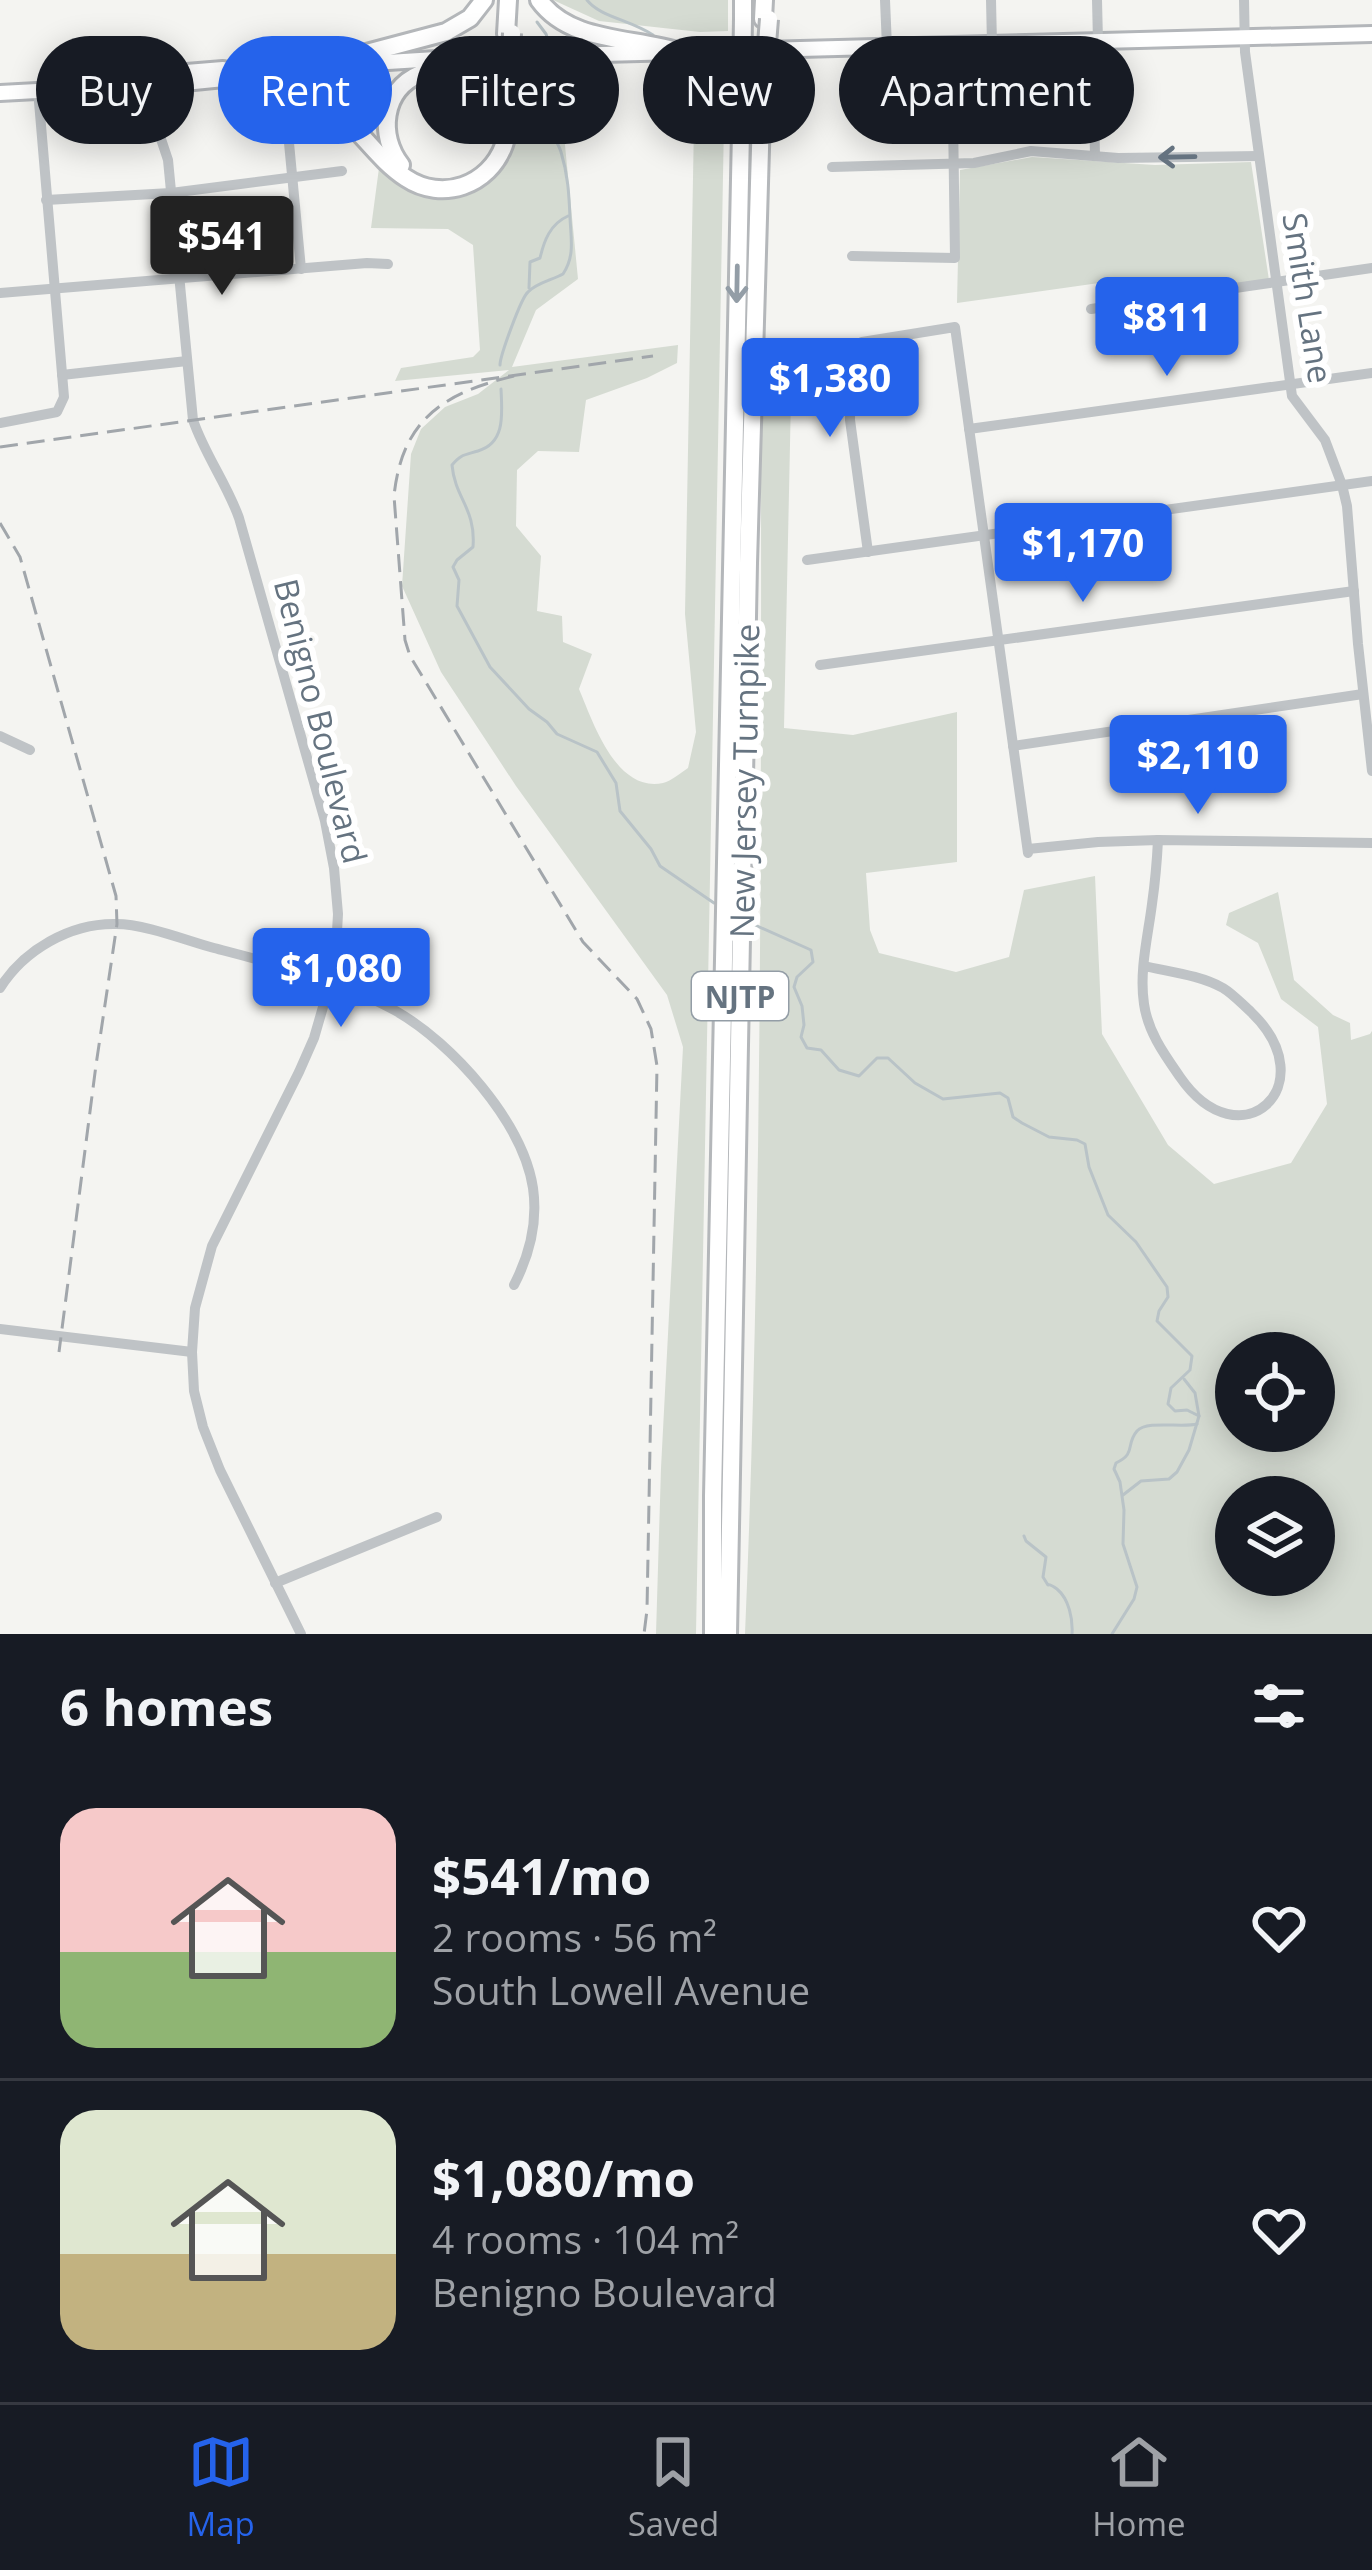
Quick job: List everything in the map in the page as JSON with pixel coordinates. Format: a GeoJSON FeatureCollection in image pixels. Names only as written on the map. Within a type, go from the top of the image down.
{"type":"FeatureCollection","features":[{"type":"Feature","properties":{"kind":"highway"},"geometry":{"type":"LineString","coordinates":[[392,46],[446,32],[470,18],[484,0]]}},
{"type":"Feature","properties":{"kind":"highway"},"geometry":{"type":"LineString","coordinates":[[509,36],[511,0]]}},
{"type":"Feature","properties":{"kind":"highway"},"geometry":{"type":"LineString","coordinates":[[538,0],[572,28],[643,44]]}},
{"type":"Feature","properties":{"kind":"highway","name":"New Jersey Turnpike"},"geometry":{"type":"LineString","coordinates":[[728,1634],[745,359],[742,0]]}},
{"type":"Feature","properties":{"kind":"highway","name":"New Jersey Turnpike"},"geometry":{"type":"LineString","coordinates":[[745,329],[766,10]]}},
{"type":"Feature","properties":{"kind":"highway"},"geometry":{"type":"LineString","coordinates":[[416,78],[402,86],[386,118],[389,144],[410,172],[431,182],[452,182],[473,173],[496,144]]}},
{"type":"Feature","properties":{"kind":"highway"},"geometry":{"type":"LineString","coordinates":[[370,144],[404,177],[420,186],[444,190],[472,183],[494,164],[503,144]]}},
{"type":"Feature","properties":{"kind":"highway","name":"New Jersey Turnpike"},"geometry":{"type":"LineString","coordinates":[[713,1634],[713,1473],[745,359]]}},
{"type":"Feature","properties":{"kind":"main road"},"geometry":{"type":"LineString","coordinates":[[1134,40],[1372,34]]}},
{"type":"Feature","properties":{"kind":"main road"},"geometry":{"type":"LineString","coordinates":[[0,93],[36,90]]}},
{"type":"Feature","properties":{"kind":"street"},"geometry":{"type":"LineString","coordinates":[[885,0],[886,36]]}},
{"type":"Feature","properties":{"kind":"street"},"geometry":{"type":"LineString","coordinates":[[991,0],[992,36]]}},
{"type":"Feature","properties":{"kind":"street"},"geometry":{"type":"LineString","coordinates":[[1097,0],[1098,36]]}},
{"type":"Feature","properties":{"kind":"street","name":"Smith Lane"},"geometry":{"type":"LineString","coordinates":[[1244,0],[1259,155],[1292,396],[1324,440],[1347,506],[1372,771]]}},
{"type":"Feature","properties":{"kind":"street"},"geometry":{"type":"LineString","coordinates":[[0,423],[57,412],[64,397],[42,144]]}},
{"type":"Feature","properties":{"kind":"street","name":"Benigno Boulevard"},"geometry":{"type":"LineString","coordinates":[[164,144],[193,420],[239,518],[325,821],[334,868],[338,914],[330,983],[314,1038],[211,1249],[195,1308],[192,1352],[194,1391],[203,1427],[301,1634]]}},
{"type":"Feature","properties":{"kind":"street"},"geometry":{"type":"LineString","coordinates":[[289,144],[301,269]]}},
{"type":"Feature","properties":{"kind":"street"},"geometry":{"type":"LineString","coordinates":[[852,256],[955,257],[955,144]]}},
{"type":"Feature","properties":{"kind":"street"},"geometry":{"type":"LineString","coordinates":[[1095,144],[1095,156]]}},
{"type":"Feature","properties":{"kind":"street"},"geometry":{"type":"LineString","coordinates":[[832,167],[956,164],[1031,151],[1118,158],[1259,155]]}},
{"type":"Feature","properties":{"kind":"street"},"geometry":{"type":"LineString","coordinates":[[46,200],[171,194],[343,171]]}},
{"type":"Feature","properties":{"kind":"street"},"geometry":{"type":"LineString","coordinates":[[0,293],[388,264]]}},
{"type":"Feature","properties":{"kind":"street"},"geometry":{"type":"LineString","coordinates":[[1091,309],[1372,268]]}},
{"type":"Feature","properties":{"kind":"street"},"geometry":{"type":"LineString","coordinates":[[868,552],[850,420],[851,354],[862,342],[955,327],[1028,851],[1158,840],[1372,843]]}},
{"type":"Feature","properties":{"kind":"street"},"geometry":{"type":"LineString","coordinates":[[62,374],[187,362]]}},
{"type":"Feature","properties":{"kind":"street"},"geometry":{"type":"LineString","coordinates":[[969,429],[1372,373]]}},
{"type":"Feature","properties":{"kind":"street"},"geometry":{"type":"LineString","coordinates":[[807,560],[1372,481]]}},
{"type":"Feature","properties":{"kind":"street"},"geometry":{"type":"LineString","coordinates":[[820,664],[1354,591]]}},
{"type":"Feature","properties":{"kind":"street"},"geometry":{"type":"LineString","coordinates":[[1358,644],[1372,643]]}},
{"type":"Feature","properties":{"kind":"street"},"geometry":{"type":"LineString","coordinates":[[1012,746],[1363,694]]}},
{"type":"Feature","properties":{"kind":"street"},"geometry":{"type":"LineString","coordinates":[[0,736],[30,751]]}},
{"type":"Feature","properties":{"kind":"street"},"geometry":{"type":"LineString","coordinates":[[1144,966],[1224,989],[1260,1021],[1280,1052],[1280,1077],[1264,1108],[1238,1116],[1202,1103],[1160,1048],[1148,1021],[1144,966],[1158,840]]}},
{"type":"Feature","properties":{"kind":"street"},"geometry":{"type":"LineString","coordinates":[[0,988],[20,960],[41,946],[70,933],[117,924],[358,992],[417,1024],[494,1101],[520,1148],[532,1186],[533,1236],[514,1285]]}},
{"type":"Feature","properties":{"kind":"street"},"geometry":{"type":"LineString","coordinates":[[0,1329],[192,1352]]}},
{"type":"Feature","properties":{"kind":"street"},"geometry":{"type":"LineString","coordinates":[[275,1583],[437,1517]]}},
{"type":"Feature","properties":{"kind":"shaded area"},"geometry":{"type":"Polygon","coordinates":[[[553,0],[728,0],[728,31],[599,21],[553,0]]]}},
{"type":"Feature","properties":{"kind":"shaded area"},"geometry":{"type":"Polygon","coordinates":[[[512,144],[565,144],[578,279],[536,310],[512,367],[678,345],[677,363],[586,400],[579,452],[538,451],[517,470],[516,526],[541,556],[537,611],[562,616],[563,642],[592,654],[579,689],[591,719],[619,766],[646,783],[666,782],[688,768],[696,732],[685,614],[694,144],[724,144],[696,1634],[656,1634],[683,1047],[667,995],[516,786],[441,672],[402,586],[411,454],[421,429],[445,407],[478,394],[509,370],[395,381],[401,368],[473,357],[480,350],[473,245],[448,229],[371,228],[379,168],[445,199],[474,193],[510,159],[512,144]]]}},
{"type":"Feature","properties":{"kind":"shaded area"},"geometry":{"type":"Polygon","coordinates":[[[1032,157],[1155,165],[1251,162],[1269,280],[1115,303],[1099,283],[957,303],[960,170],[1032,157]]]}},
{"type":"Feature","properties":{"kind":"shaded area"},"geometry":{"type":"Polygon","coordinates":[[[792,350],[784,728],[853,735],[957,712],[957,862],[866,873],[870,930],[879,953],[956,972],[1009,957],[1024,890],[1095,876],[1102,1034],[1168,1145],[1214,1184],[1291,1163],[1327,1104],[1318,1027],[1281,999],[1258,943],[1226,925],[1229,913],[1278,892],[1294,980],[1333,1015],[1350,1023],[1351,1040],[1372,1031],[1372,1634],[745,1634],[761,833],[761,352],[792,350]]]}},
{"type":"Feature","properties":{"kind":"waterway"},"geometry":{"type":"LineString","coordinates":[[587,0],[600,11],[653,35]]}},
{"type":"Feature","properties":{"kind":"waterway"},"geometry":{"type":"LineString","coordinates":[[537,22],[547,36]]}},
{"type":"Feature","properties":{"kind":"waterway"},"geometry":{"type":"LineString","coordinates":[[500,365],[525,296],[535,286],[563,274],[571,254],[567,177],[557,144]]}},
{"type":"Feature","properties":{"kind":"waterway"},"geometry":{"type":"LineString","coordinates":[[529,288],[530,262],[540,258],[549,234],[568,216]]}},
{"type":"Feature","properties":{"kind":"waterway"},"geometry":{"type":"LineString","coordinates":[[501,389],[500,426],[494,441],[452,465],[473,534],[473,547],[453,567],[459,580],[457,606],[490,667],[529,709],[557,734],[597,752],[616,783],[620,811],[660,866],[714,903]]}},
{"type":"Feature","properties":{"kind":"waterway"},"geometry":{"type":"LineString","coordinates":[[755,925],[811,950],[813,962],[797,977],[794,987],[802,1006],[801,1037],[807,1048],[821,1050],[839,1070],[859,1076],[877,1058],[888,1058],[915,1083],[943,1099],[1000,1093],[1008,1098],[1013,1117],[1022,1123],[1049,1137],[1085,1144],[1108,1215],[1136,1242],[1167,1287],[1168,1297],[1157,1321],[1192,1356],[1190,1370],[1171,1388],[1168,1404],[1175,1411],[1199,1416]]}},
{"type":"Feature","properties":{"kind":"waterway"},"geometry":{"type":"LineString","coordinates":[[1123,1495],[1141,1481],[1169,1479],[1189,1450],[1199,1416],[1195,1393],[1184,1379]]}},
{"type":"Feature","properties":{"kind":"waterway"},"geometry":{"type":"LineString","coordinates":[[1112,1634],[1137,1587],[1123,1544],[1124,1510],[1116,1463],[1129,1452],[1142,1428],[1197,1424]]}},
{"type":"Feature","properties":{"kind":"waterway"},"geometry":{"type":"LineString","coordinates":[[1024,1536],[1046,1557],[1043,1577],[1065,1598],[1072,1634]]}},
{"type":"Feature","properties":{"kind":"railway"},"geometry":{"type":"LineString","coordinates":[[0,447],[653,356]]}},
{"type":"Feature","properties":{"kind":"railway"},"geometry":{"type":"LineString","coordinates":[[514,376],[447,401],[417,429],[406,447],[394,496],[405,640],[410,656],[583,942],[637,999],[651,1029],[657,1066],[644,1634]]}},
{"type":"Feature","properties":{"kind":"railway"},"geometry":{"type":"LineString","coordinates":[[0,523],[20,557],[116,896],[117,924],[59,1352]]}}]}
